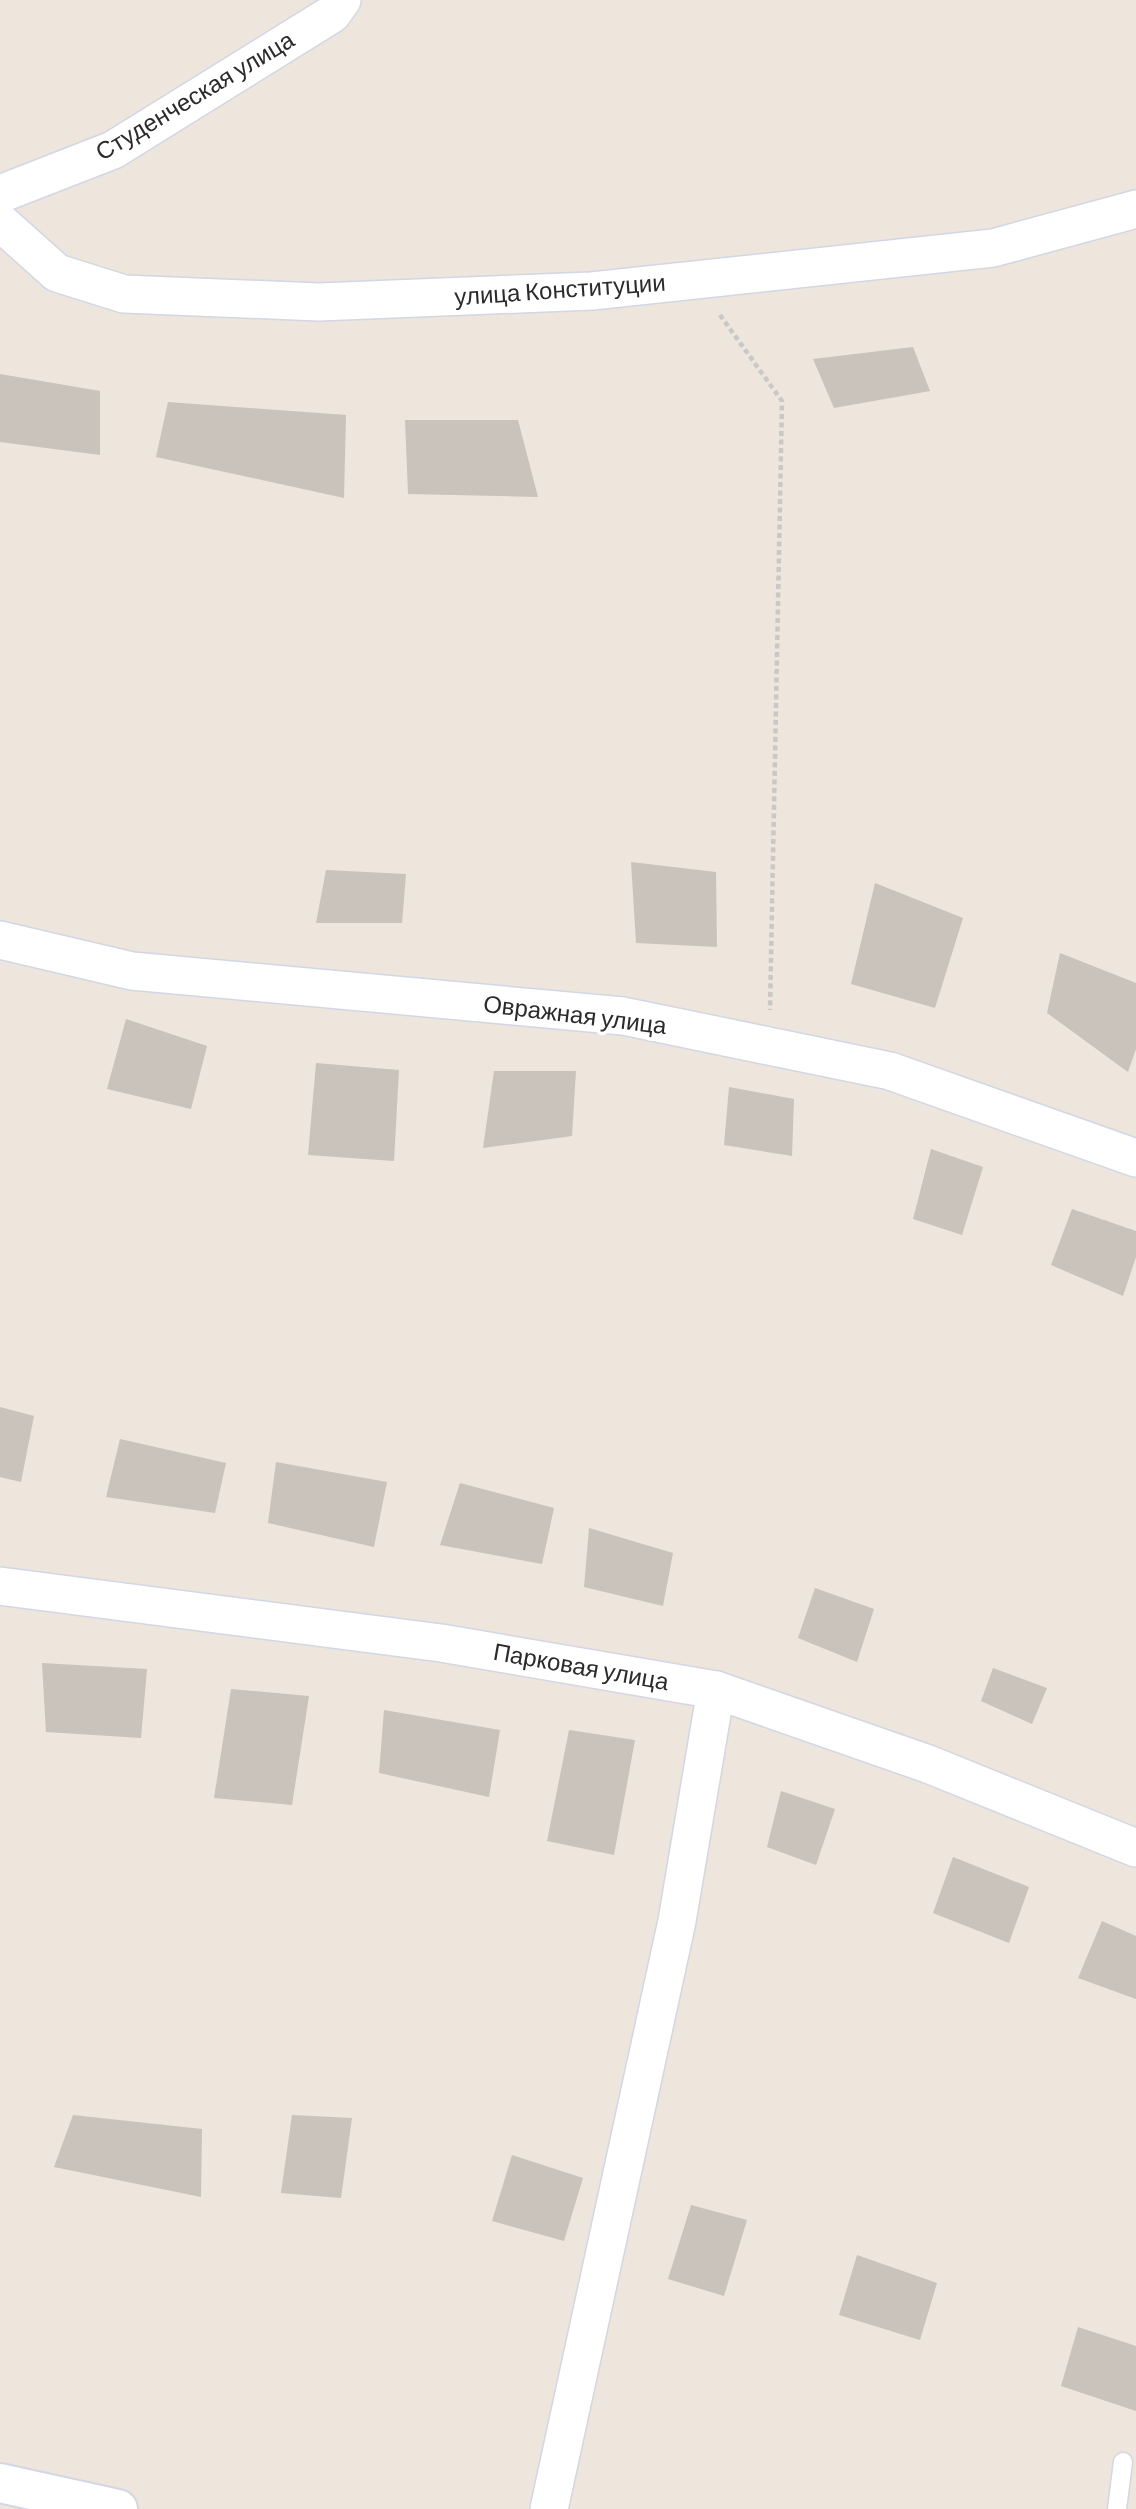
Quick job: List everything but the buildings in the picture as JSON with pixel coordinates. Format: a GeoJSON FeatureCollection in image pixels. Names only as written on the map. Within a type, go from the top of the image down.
{"type":"FeatureCollection","features":[{"type":"Feature","properties":{"kind":"main road"},"geometry":{"type":"LineString","coordinates":[[0,2483],[118,2509]]}},
{"type":"Feature","properties":{"kind":"street","name":"Студенческая улица"},"geometry":{"type":"LineString","coordinates":[[0,194],[113,150],[332,14],[342,0]]}},
{"type":"Feature","properties":{"kind":"street","name":"улица Конституции"},"geometry":{"type":"LineString","coordinates":[[0,222],[57,273],[124,294],[319,302],[592,291],[993,248],[1136,209]]}},
{"type":"Feature","properties":{"kind":"street","name":"Овражная улица"},"geometry":{"type":"LineString","coordinates":[[0,940],[132,971],[624,1016],[890,1071],[1136,1158]]}},
{"type":"Feature","properties":{"kind":"street","name":"Парковая улица"},"geometry":{"type":"LineString","coordinates":[[0,1586],[440,1643],[716,1690],[929,1764],[1136,1848]]}},
{"type":"Feature","properties":{"kind":"street"},"geometry":{"type":"LineString","coordinates":[[549,2509],[677,1921],[716,1690]]}},
{"type":"Feature","properties":{"kind":"lane"},"geometry":{"type":"LineString","coordinates":[[1117,2509],[1123,2462]]}},
{"type":"Feature","properties":{"kind":"path"},"geometry":{"type":"LineString","coordinates":[[695,280],[782,401],[769,1046]]}}]}
